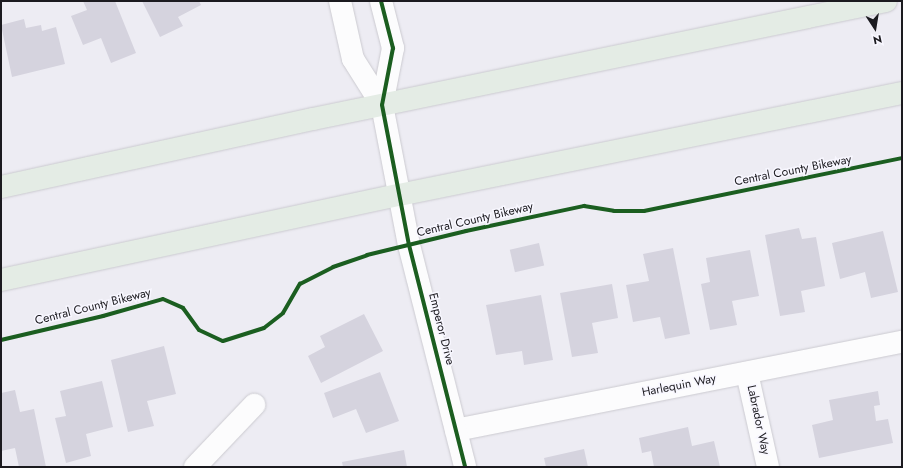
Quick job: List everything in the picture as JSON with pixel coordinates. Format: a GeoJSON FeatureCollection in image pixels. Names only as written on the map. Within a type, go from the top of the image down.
{"type":"FeatureCollection","features":[{"type":"Feature","properties":{"kind":"highway"},"geometry":{"type":"LineString","coordinates":[[1,187],[382,105],[886,1]]}},
{"type":"Feature","properties":{"kind":"highway"},"geometry":{"type":"LineString","coordinates":[[1,280],[399,195],[902,93]]}},
{"type":"Feature","properties":{"kind":"street"},"geometry":{"type":"LineString","coordinates":[[340,1],[353,59],[382,105]]}},
{"type":"Feature","properties":{"kind":"street"},"geometry":{"type":"LineString","coordinates":[[381,1],[393,48],[382,105]]}},
{"type":"Feature","properties":{"kind":"street","name":"Emperor Drive"},"geometry":{"type":"LineString","coordinates":[[382,105],[399,195],[465,467]]}},
{"type":"Feature","properties":{"kind":"street","name":"Harlequin Way"},"geometry":{"type":"LineString","coordinates":[[456,430],[902,342]]}},
{"type":"Feature","properties":{"kind":"street","name":"Labrador Way"},"geometry":{"type":"LineString","coordinates":[[747,373],[768,467]]}},
{"type":"Feature","properties":{"kind":"street"},"geometry":{"type":"LineString","coordinates":[[195,467],[254,405]]}},
{"type":"Feature","properties":{"kind":"building"},"geometry":{"type":"Polygon","coordinates":[[[83,1],[115,1],[136,53],[111,63],[101,38],[83,45],[71,16],[87,10],[83,1]]]}},
{"type":"Feature","properties":{"kind":"building"},"geometry":{"type":"Polygon","coordinates":[[[142,1],[199,1],[201,5],[178,17],[183,26],[160,37],[142,1]]]}},
{"type":"Feature","properties":{"kind":"building"},"geometry":{"type":"Polygon","coordinates":[[[24,19],[26,28],[41,25],[42,31],[56,27],[65,64],[12,77],[1,25],[24,19]]]}},
{"type":"Feature","properties":{"kind":"building"},"geometry":{"type":"Polygon","coordinates":[[[799,228],[802,239],[816,237],[825,286],[801,291],[805,312],[780,316],[765,235],[799,228]]]}},
{"type":"Feature","properties":{"kind":"building"},"geometry":{"type":"Polygon","coordinates":[[[883,231],[898,292],[871,298],[865,272],[840,279],[832,243],[883,231]]]}},
{"type":"Feature","properties":{"kind":"building"},"geometry":{"type":"Polygon","coordinates":[[[539,243],[544,265],[515,272],[510,250],[539,243]]]}},
{"type":"Feature","properties":{"kind":"building"},"geometry":{"type":"Polygon","coordinates":[[[673,248],[690,334],[665,339],[660,317],[633,322],[626,285],[649,281],[643,254],[673,248]]]}},
{"type":"Feature","properties":{"kind":"building"},"geometry":{"type":"Polygon","coordinates":[[[750,250],[759,296],[732,301],[737,325],[710,330],[701,284],[710,282],[706,258],[750,250]]]}},
{"type":"Feature","properties":{"kind":"building"},"geometry":{"type":"Polygon","coordinates":[[[612,284],[618,318],[592,323],[598,353],[572,357],[560,293],[612,284]]]}},
{"type":"Feature","properties":{"kind":"building"},"geometry":{"type":"Polygon","coordinates":[[[541,295],[553,360],[524,365],[522,351],[496,355],[486,305],[541,295]]]}},
{"type":"Feature","properties":{"kind":"building"},"geometry":{"type":"Polygon","coordinates":[[[364,314],[383,351],[321,383],[308,356],[325,347],[320,336],[364,314]]]}},
{"type":"Feature","properties":{"kind":"building"},"geometry":{"type":"Polygon","coordinates":[[[164,346],[176,394],[147,401],[154,426],[128,432],[111,360],[164,346]]]}},
{"type":"Feature","properties":{"kind":"building"},"geometry":{"type":"Polygon","coordinates":[[[380,372],[399,421],[366,433],[356,409],[333,418],[324,393],[380,372]]]}},
{"type":"Feature","properties":{"kind":"building"},"geometry":{"type":"Polygon","coordinates":[[[102,381],[113,427],[86,434],[91,456],[66,463],[55,418],[66,416],[60,391],[102,381]]]}},
{"type":"Feature","properties":{"kind":"building"},"geometry":{"type":"Polygon","coordinates":[[[15,390],[20,412],[34,409],[46,467],[19,467],[15,448],[1,451],[1,393],[15,390]]]}},
{"type":"Feature","properties":{"kind":"building"},"geometry":{"type":"Polygon","coordinates":[[[878,391],[880,405],[874,406],[876,421],[888,419],[893,443],[819,458],[812,425],[833,420],[829,400],[878,391]]]}},
{"type":"Feature","properties":{"kind":"building"},"geometry":{"type":"Polygon","coordinates":[[[688,427],[692,446],[714,441],[720,467],[654,467],[651,451],[642,453],[639,438],[688,427]]]}},
{"type":"Feature","properties":{"kind":"building"},"geometry":{"type":"Polygon","coordinates":[[[584,449],[588,467],[546,467],[544,458],[584,449]]]}},
{"type":"Feature","properties":{"kind":"building"},"geometry":{"type":"Polygon","coordinates":[[[404,450],[407,467],[343,467],[342,462],[404,450]]]}},
{"type":"Feature","properties":{"kind":"cycle path"},"geometry":{"type":"LineString","coordinates":[[381,1],[393,48],[382,105],[409,245],[465,467]]}},
{"type":"Feature","properties":{"kind":"cycle path","name":"Central County Bikeway"},"geometry":{"type":"LineString","coordinates":[[1,340],[103,316],[163,299],[183,308],[199,330],[223,341],[264,328],[283,313],[300,284],[333,267],[367,255],[466,231],[584,206],[614,211],[644,211],[902,158]]}}]}
